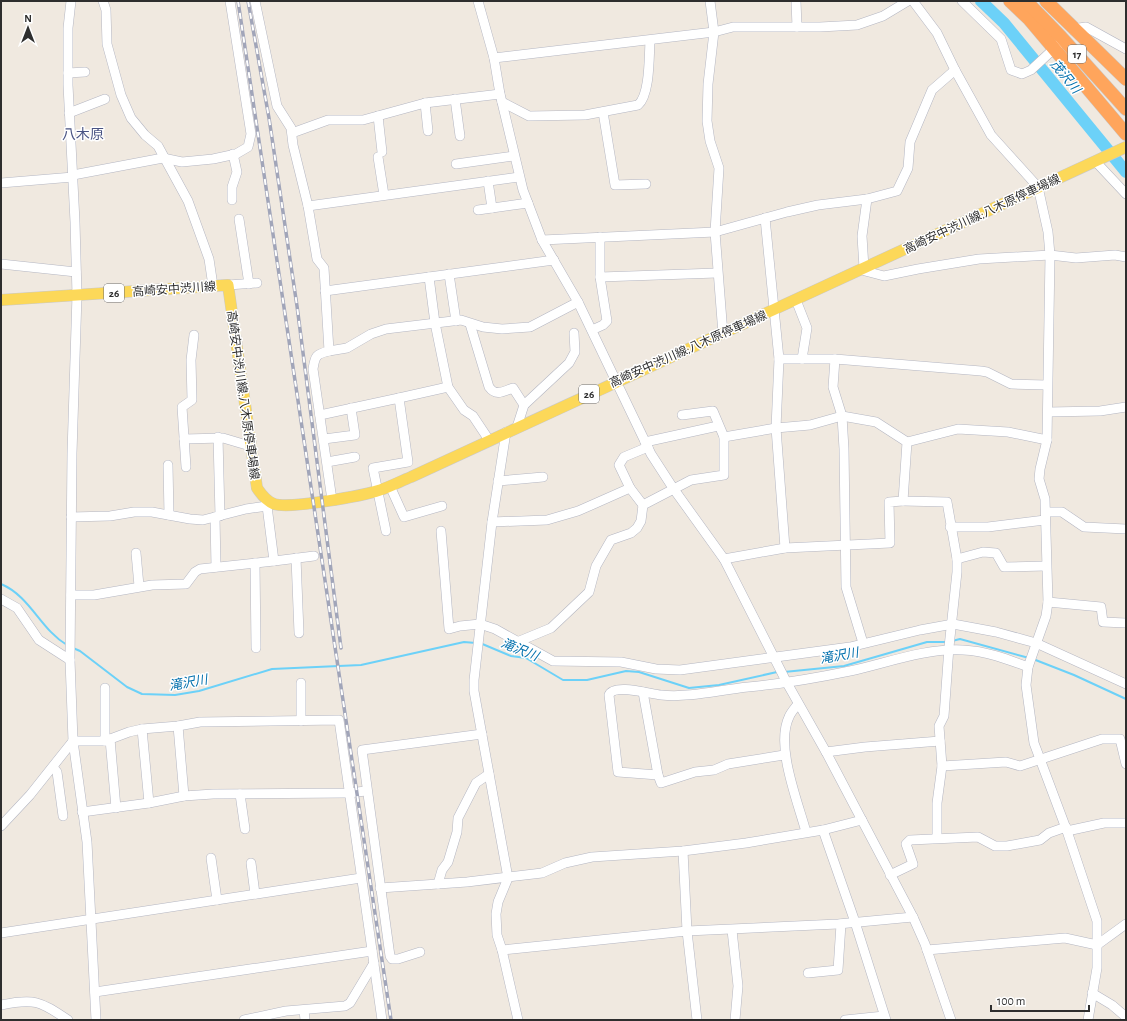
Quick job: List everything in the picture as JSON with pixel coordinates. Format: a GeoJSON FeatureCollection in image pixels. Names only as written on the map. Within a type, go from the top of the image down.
{"type":"FeatureCollection","features":[{"type":"Feature","properties":{"kind":"highway","name":"17"},"geometry":{"type":"LineString","coordinates":[[1010,1],[1054,49],[1126,134]]}},
{"type":"Feature","properties":{"kind":"highway","name":"17"},"geometry":{"type":"LineString","coordinates":[[1026,1],[1062,37],[1126,109]]}},
{"type":"Feature","properties":{"kind":"highway","name":"17"},"geometry":{"type":"LineString","coordinates":[[1046,1],[1126,79]]}},
{"type":"Feature","properties":{"kind":"main road","name":"26"},"geometry":{"type":"LineString","coordinates":[[1100,160],[1123,149]]}},
{"type":"Feature","properties":{"kind":"main road","name":"高崎安中渋川線;八木原停車場線"},"geometry":{"type":"LineString","coordinates":[[228,285],[257,488],[268,504],[284,506],[332,500],[390,486],[773,311],[1038,187],[1100,160]]}},
{"type":"Feature","properties":{"kind":"main road","name":"高崎安中渋川線"},"geometry":{"type":"LineString","coordinates":[[1,300],[228,285]]}},
{"type":"Feature","properties":{"kind":"street"},"geometry":{"type":"LineString","coordinates":[[71,1],[68,28],[68,72],[77,295],[71,517],[70,660],[73,741],[87,842],[96,1020]]}},
{"type":"Feature","properties":{"kind":"street"},"geometry":{"type":"LineString","coordinates":[[103,1],[106,10],[107,44],[121,95],[131,118],[145,135],[158,146],[163,158],[188,201],[209,259],[213,286]]}},
{"type":"Feature","properties":{"kind":"street"},"geometry":{"type":"LineString","coordinates":[[1,182],[73,176],[163,158],[182,162],[213,159],[233,154],[248,147],[251,134],[230,1]]}},
{"type":"Feature","properties":{"kind":"street"},"geometry":{"type":"LineString","coordinates":[[255,1],[277,106],[291,128],[293,145],[308,206],[317,259],[324,268],[329,351]]}},
{"type":"Feature","properties":{"kind":"street"},"geometry":{"type":"LineString","coordinates":[[478,1],[494,58],[501,98],[519,177],[542,240],[578,302],[647,444],[673,488],[724,558],[775,658],[786,683],[826,752],[913,917],[927,950],[951,1020]]}},
{"type":"Feature","properties":{"kind":"street"},"geometry":{"type":"LineString","coordinates":[[710,1],[714,32],[708,84],[707,121],[710,141],[719,168],[715,232],[723,334]]}},
{"type":"Feature","properties":{"kind":"street"},"geometry":{"type":"LineString","coordinates":[[796,1],[797,27]]}},
{"type":"Feature","properties":{"kind":"street"},"geometry":{"type":"LineString","coordinates":[[494,58],[650,41],[714,32],[733,27],[857,25],[883,16],[908,1]]}},
{"type":"Feature","properties":{"kind":"street"},"geometry":{"type":"LineString","coordinates":[[913,1],[937,33],[955,70],[991,135],[1038,187],[1048,232],[1050,255],[1047,440],[1039,479],[1045,499],[1048,602],[1046,616],[1028,665],[1026,685],[1034,743],[1066,829],[1097,921],[1097,968],[1088,1020]]}},
{"type":"Feature","properties":{"kind":"street"},"geometry":{"type":"LineString","coordinates":[[962,1],[1000,39],[1011,70],[1022,74],[1030,70],[1054,49]]}},
{"type":"Feature","properties":{"kind":"street"},"geometry":{"type":"LineString","coordinates":[[1075,30],[1083,27],[1088,28],[1126,49]]}},
{"type":"Feature","properties":{"kind":"street"},"geometry":{"type":"LineString","coordinates":[[292,133],[328,120],[363,120],[425,103],[455,99],[501,98],[530,116],[585,116],[638,105],[642,101],[646,84],[650,41]]}},
{"type":"Feature","properties":{"kind":"street"},"geometry":{"type":"LineString","coordinates":[[542,240],[715,232],[818,205],[867,199],[897,191],[908,168],[910,142],[932,90],[955,70]]}},
{"type":"Feature","properties":{"kind":"street"},"geometry":{"type":"LineString","coordinates":[[68,72],[85,72]]}},
{"type":"Feature","properties":{"kind":"street"},"geometry":{"type":"LineString","coordinates":[[70,113],[105,99]]}},
{"type":"Feature","properties":{"kind":"street"},"geometry":{"type":"LineString","coordinates":[[455,99],[460,136]]}},
{"type":"Feature","properties":{"kind":"street"},"geometry":{"type":"LineString","coordinates":[[425,103],[428,131]]}},
{"type":"Feature","properties":{"kind":"street"},"geometry":{"type":"LineString","coordinates":[[603,112],[615,185],[646,184]]}},
{"type":"Feature","properties":{"kind":"street"},"geometry":{"type":"LineString","coordinates":[[378,116],[384,196]]}},
{"type":"Feature","properties":{"kind":"street"},"geometry":{"type":"LineString","coordinates":[[232,200],[232,187],[237,172],[233,154]]}},
{"type":"Feature","properties":{"kind":"street"},"geometry":{"type":"LineString","coordinates":[[456,164],[514,156]]}},
{"type":"Feature","properties":{"kind":"street"},"geometry":{"type":"LineString","coordinates":[[1100,160],[1126,194]]}},
{"type":"Feature","properties":{"kind":"street"},"geometry":{"type":"LineString","coordinates":[[308,206],[519,177]]}},
{"type":"Feature","properties":{"kind":"street"},"geometry":{"type":"LineString","coordinates":[[488,181],[492,208]]}},
{"type":"Feature","properties":{"kind":"street"},"geometry":{"type":"LineString","coordinates":[[867,199],[862,236],[864,268],[865,271],[872,274],[884,276],[979,259],[1050,255],[1076,258],[1115,255],[1126,257]]}},
{"type":"Feature","properties":{"kind":"street"},"geometry":{"type":"LineString","coordinates":[[478,210],[528,203]]}},
{"type":"Feature","properties":{"kind":"street"},"geometry":{"type":"LineString","coordinates":[[765,218],[773,311],[779,359],[776,428],[785,548]]}},
{"type":"Feature","properties":{"kind":"street"},"geometry":{"type":"LineString","coordinates":[[228,285],[253,284],[239,219]]}},
{"type":"Feature","properties":{"kind":"street"},"geometry":{"type":"LineString","coordinates":[[592,330],[603,326],[607,321],[600,277],[600,237]]}},
{"type":"Feature","properties":{"kind":"street"},"geometry":{"type":"LineString","coordinates":[[325,291],[554,260]]}},
{"type":"Feature","properties":{"kind":"street"},"geometry":{"type":"LineString","coordinates":[[1,264],[76,272]]}},
{"type":"Feature","properties":{"kind":"street"},"geometry":{"type":"LineString","coordinates":[[600,277],[718,273]]}},
{"type":"Feature","properties":{"kind":"street"},"geometry":{"type":"LineString","coordinates":[[449,274],[456,321]]}},
{"type":"Feature","properties":{"kind":"street"},"geometry":{"type":"LineString","coordinates":[[429,277],[435,323],[448,387],[464,410],[473,416],[489,440]]}},
{"type":"Feature","properties":{"kind":"street"},"geometry":{"type":"LineString","coordinates":[[796,300],[807,328],[802,359]]}},
{"type":"Feature","properties":{"kind":"street"},"geometry":{"type":"LineString","coordinates":[[332,500],[313,369],[315,357],[318,354],[347,348],[371,334],[386,329],[461,320],[470,324],[502,329],[530,327],[578,302]]}},
{"type":"Feature","properties":{"kind":"street"},"geometry":{"type":"LineString","coordinates":[[470,324],[489,387],[492,392],[498,394],[513,388],[524,405]]}},
{"type":"Feature","properties":{"kind":"street"},"geometry":{"type":"LineString","coordinates":[[517,427],[524,405],[569,363],[575,352],[574,333]]}},
{"type":"Feature","properties":{"kind":"street"},"geometry":{"type":"LineString","coordinates":[[186,467],[182,407],[192,400],[191,360],[194,335]]}},
{"type":"Feature","properties":{"kind":"street"},"geometry":{"type":"LineString","coordinates":[[779,359],[835,359],[981,371],[1011,384],[1048,385]]}},
{"type":"Feature","properties":{"kind":"street"},"geometry":{"type":"LineString","coordinates":[[835,359],[834,387],[842,416],[846,587],[863,643]]}},
{"type":"Feature","properties":{"kind":"street"},"geometry":{"type":"LineString","coordinates":[[320,414],[448,387]]}},
{"type":"Feature","properties":{"kind":"street"},"geometry":{"type":"LineString","coordinates":[[386,531],[373,468],[408,462],[399,398]]}},
{"type":"Feature","properties":{"kind":"street"},"geometry":{"type":"LineString","coordinates":[[1048,412],[1100,411],[1126,406]]}},
{"type":"Feature","properties":{"kind":"street"},"geometry":{"type":"LineString","coordinates":[[324,439],[355,435],[351,408]]}},
{"type":"Feature","properties":{"kind":"street"},"geometry":{"type":"LineString","coordinates":[[643,505],[673,488],[691,480],[724,474],[724,437],[718,426],[713,411],[682,415]]}},
{"type":"Feature","properties":{"kind":"street"},"geometry":{"type":"LineString","coordinates":[[724,437],[776,428],[810,425],[842,416],[876,422],[907,442],[958,429],[1008,432],[1047,440]]}},
{"type":"Feature","properties":{"kind":"street"},"geometry":{"type":"LineString","coordinates":[[517,642],[551,628],[590,592],[596,566],[611,540],[631,533],[637,528],[641,520],[643,505],[630,488],[619,466],[624,458],[647,444],[718,426]]}},
{"type":"Feature","properties":{"kind":"street"},"geometry":{"type":"LineString","coordinates":[[506,432],[492,522],[474,680],[482,734],[508,878],[498,902],[496,914],[497,935],[502,950],[518,1020]]}},
{"type":"Feature","properties":{"kind":"street"},"geometry":{"type":"LineString","coordinates":[[184,439],[218,437],[250,446]]}},
{"type":"Feature","properties":{"kind":"street"},"geometry":{"type":"LineString","coordinates":[[216,567],[218,437]]}},
{"type":"Feature","properties":{"kind":"street"},"geometry":{"type":"LineString","coordinates":[[903,502],[907,442]]}},
{"type":"Feature","properties":{"kind":"street"},"geometry":{"type":"LineString","coordinates":[[327,462],[355,457]]}},
{"type":"Feature","properties":{"kind":"street"},"geometry":{"type":"LineString","coordinates":[[168,465],[169,514]]}},
{"type":"Feature","properties":{"kind":"street"},"geometry":{"type":"LineString","coordinates":[[498,482],[543,477]]}},
{"type":"Feature","properties":{"kind":"street"},"geometry":{"type":"LineString","coordinates":[[390,486],[406,518],[442,506]]}},
{"type":"Feature","properties":{"kind":"street"},"geometry":{"type":"LineString","coordinates":[[492,522],[547,520],[578,511],[630,488]]}},
{"type":"Feature","properties":{"kind":"street"},"geometry":{"type":"LineString","coordinates":[[724,558],[785,548],[890,543],[889,502],[947,502],[956,559],[953,624],[950,635],[944,716],[939,726],[942,766],[937,803],[937,838]]}},
{"type":"Feature","properties":{"kind":"street"},"geometry":{"type":"LineString","coordinates":[[71,517],[110,516],[134,512],[152,512],[190,519],[217,517],[268,504],[274,561]]}},
{"type":"Feature","properties":{"kind":"street"},"geometry":{"type":"LineString","coordinates":[[950,527],[988,527],[1062,512],[1084,527],[1126,529]]}},
{"type":"Feature","properties":{"kind":"street"},"geometry":{"type":"LineString","coordinates":[[441,530],[449,629],[460,626],[480,624],[495,629],[553,661],[621,662],[656,669],[680,670],[850,647],[953,624],[996,632],[1126,684]]}},
{"type":"Feature","properties":{"kind":"street"},"geometry":{"type":"LineString","coordinates":[[956,559],[984,552],[996,553],[1004,567],[1046,566]]}},
{"type":"Feature","properties":{"kind":"street"},"geometry":{"type":"LineString","coordinates":[[136,553],[139,586]]}},
{"type":"Feature","properties":{"kind":"street"},"geometry":{"type":"LineString","coordinates":[[71,595],[94,594],[139,586],[186,584],[197,570],[314,556]]}},
{"type":"Feature","properties":{"kind":"street"},"geometry":{"type":"LineString","coordinates":[[296,558],[299,633]]}},
{"type":"Feature","properties":{"kind":"street"},"geometry":{"type":"LineString","coordinates":[[255,563],[256,648]]}},
{"type":"Feature","properties":{"kind":"street"},"geometry":{"type":"LineString","coordinates":[[1,600],[16,608],[39,640],[70,660]]}},
{"type":"Feature","properties":{"kind":"street"},"geometry":{"type":"LineString","coordinates":[[1048,602],[1101,607],[1103,622],[1126,623]]}},
{"type":"Feature","properties":{"kind":"street"},"geometry":{"type":"LineString","coordinates":[[658,775],[618,772],[609,695],[614,690],[621,689],[662,695],[683,696],[786,683],[850,671],[949,648],[1006,658],[1028,665]]}},
{"type":"Feature","properties":{"kind":"street"},"geometry":{"type":"LineString","coordinates":[[301,683],[301,721]]}},
{"type":"Feature","properties":{"kind":"street"},"geometry":{"type":"LineString","coordinates":[[105,688],[108,740],[116,808]]}},
{"type":"Feature","properties":{"kind":"street"},"geometry":{"type":"LineString","coordinates":[[643,692],[658,775],[661,783],[695,772],[714,770],[728,764],[784,755]]}},
{"type":"Feature","properties":{"kind":"street"},"geometry":{"type":"LineString","coordinates":[[798,704],[789,716],[786,724],[784,755],[806,832]]}},
{"type":"Feature","properties":{"kind":"street"},"geometry":{"type":"LineString","coordinates":[[1,826],[30,795],[73,741],[108,740],[142,729],[178,726],[200,722],[338,720],[382,1020]]}},
{"type":"Feature","properties":{"kind":"street"},"geometry":{"type":"LineString","coordinates":[[178,726],[184,796]]}},
{"type":"Feature","properties":{"kind":"street"},"geometry":{"type":"LineString","coordinates":[[142,729],[149,803]]}},
{"type":"Feature","properties":{"kind":"street"},"geometry":{"type":"LineString","coordinates":[[420,952],[398,959],[392,959],[390,956],[366,791],[362,750],[482,734]]}},
{"type":"Feature","properties":{"kind":"street"},"geometry":{"type":"LineString","coordinates":[[942,766],[1006,762],[1020,766],[1102,739],[1120,739],[1126,764]]}},
{"type":"Feature","properties":{"kind":"street"},"geometry":{"type":"LineString","coordinates":[[826,752],[865,746],[940,740]]}},
{"type":"Feature","properties":{"kind":"street"},"geometry":{"type":"LineString","coordinates":[[52,767],[57,772],[63,816]]}},
{"type":"Feature","properties":{"kind":"street"},"geometry":{"type":"LineString","coordinates":[[438,884],[442,870],[448,862],[458,832],[458,818],[476,783],[489,774]]}},
{"type":"Feature","properties":{"kind":"street"},"geometry":{"type":"LineString","coordinates":[[82,812],[149,803],[184,796],[348,793],[366,791]]}},
{"type":"Feature","properties":{"kind":"street"},"geometry":{"type":"LineString","coordinates":[[240,794],[245,829]]}},
{"type":"Feature","properties":{"kind":"street"},"geometry":{"type":"LineString","coordinates":[[380,888],[508,878],[542,873],[565,863],[592,857],[683,851],[746,843],[823,830],[862,820]]}},
{"type":"Feature","properties":{"kind":"street"},"geometry":{"type":"LineString","coordinates":[[890,875],[912,864],[906,844],[910,840],[937,838],[978,838],[995,846],[1007,846],[1040,840],[1049,833],[1066,829],[1104,823],[1126,823]]}},
{"type":"Feature","properties":{"kind":"street"},"geometry":{"type":"LineString","coordinates":[[823,830],[855,922],[885,1018],[845,1020]]}},
{"type":"Feature","properties":{"kind":"street"},"geometry":{"type":"LineString","coordinates":[[683,851],[687,930],[697,1020]]}},
{"type":"Feature","properties":{"kind":"street"},"geometry":{"type":"LineString","coordinates":[[211,858],[217,900]]}},
{"type":"Feature","properties":{"kind":"street"},"geometry":{"type":"LineString","coordinates":[[251,863],[255,894]]}},
{"type":"Feature","properties":{"kind":"street"},"geometry":{"type":"LineString","coordinates":[[1,933],[361,878]]}},
{"type":"Feature","properties":{"kind":"street"},"geometry":{"type":"LineString","coordinates":[[502,950],[687,930],[732,930],[841,924],[913,917]]}},
{"type":"Feature","properties":{"kind":"street"},"geometry":{"type":"LineString","coordinates":[[808,973],[838,970],[841,924]]}},
{"type":"Feature","properties":{"kind":"street"},"geometry":{"type":"LineString","coordinates":[[927,950],[1065,938],[1097,945],[1126,924]]}},
{"type":"Feature","properties":{"kind":"street"},"geometry":{"type":"LineString","coordinates":[[732,930],[738,986],[735,1020]]}},
{"type":"Feature","properties":{"kind":"street"},"geometry":{"type":"LineString","coordinates":[[95,992],[372,951]]}},
{"type":"Feature","properties":{"kind":"street"},"geometry":{"type":"LineString","coordinates":[[244,1020],[286,1011],[345,1006],[350,1003],[374,963]]}},
{"type":"Feature","properties":{"kind":"street"},"geometry":{"type":"LineString","coordinates":[[1092,992],[1112,1005],[1126,1017]]}},
{"type":"Feature","properties":{"kind":"street"},"geometry":{"type":"LineString","coordinates":[[1,1005],[33,1001],[51,1008],[68,1020]]}},
{"type":"Feature","properties":{"kind":"street"},"geometry":{"type":"LineString","coordinates":[[304,1010],[305,1020]]}},
{"type":"Feature","properties":{"kind":"waterway","name":"茂沢川"},"geometry":{"type":"LineString","coordinates":[[981,1],[1004,23],[1126,172]]}},
{"type":"Feature","properties":{"kind":"waterway","name":"滝沢川"},"geometry":{"type":"LineString","coordinates":[[1,584],[20,596],[50,631],[67,645]]}},
{"type":"Feature","properties":{"kind":"waterway","name":"滝沢川"},"geometry":{"type":"LineString","coordinates":[[952,641],[960,639],[1029,658]]}},
{"type":"Feature","properties":{"kind":"waterway","name":"滝沢川"},"geometry":{"type":"LineString","coordinates":[[73,648],[80,651],[127,687],[142,694],[175,695],[199,691],[272,669],[361,665],[464,642],[476,643]]}},
{"type":"Feature","properties":{"kind":"waterway","name":"滝沢川"},"geometry":{"type":"LineString","coordinates":[[784,672],[844,666],[927,642],[946,642]]}},
{"type":"Feature","properties":{"kind":"waterway","name":"滝沢川"},"geometry":{"type":"LineString","coordinates":[[480,643],[511,656],[526,658],[563,680],[587,680],[626,671],[639,672],[689,688],[719,685],[777,672]]}},
{"type":"Feature","properties":{"kind":"waterway","name":"滝沢川"},"geometry":{"type":"LineString","coordinates":[[1033,659],[1074,675],[1126,699]]}},
{"type":"Feature","properties":{"kind":"railway"},"geometry":{"type":"LineString","coordinates":[[238,1],[391,1020]]}},
{"type":"Feature","properties":{"kind":"railway"},"geometry":{"type":"LineString","coordinates":[[248,1],[269,118],[297,306],[341,648]]}},
{"type":"Feature","properties":{"kind":"district","name":"八木原"},"geometry":{"type":"Point","coordinates":[83,134]}}]}
